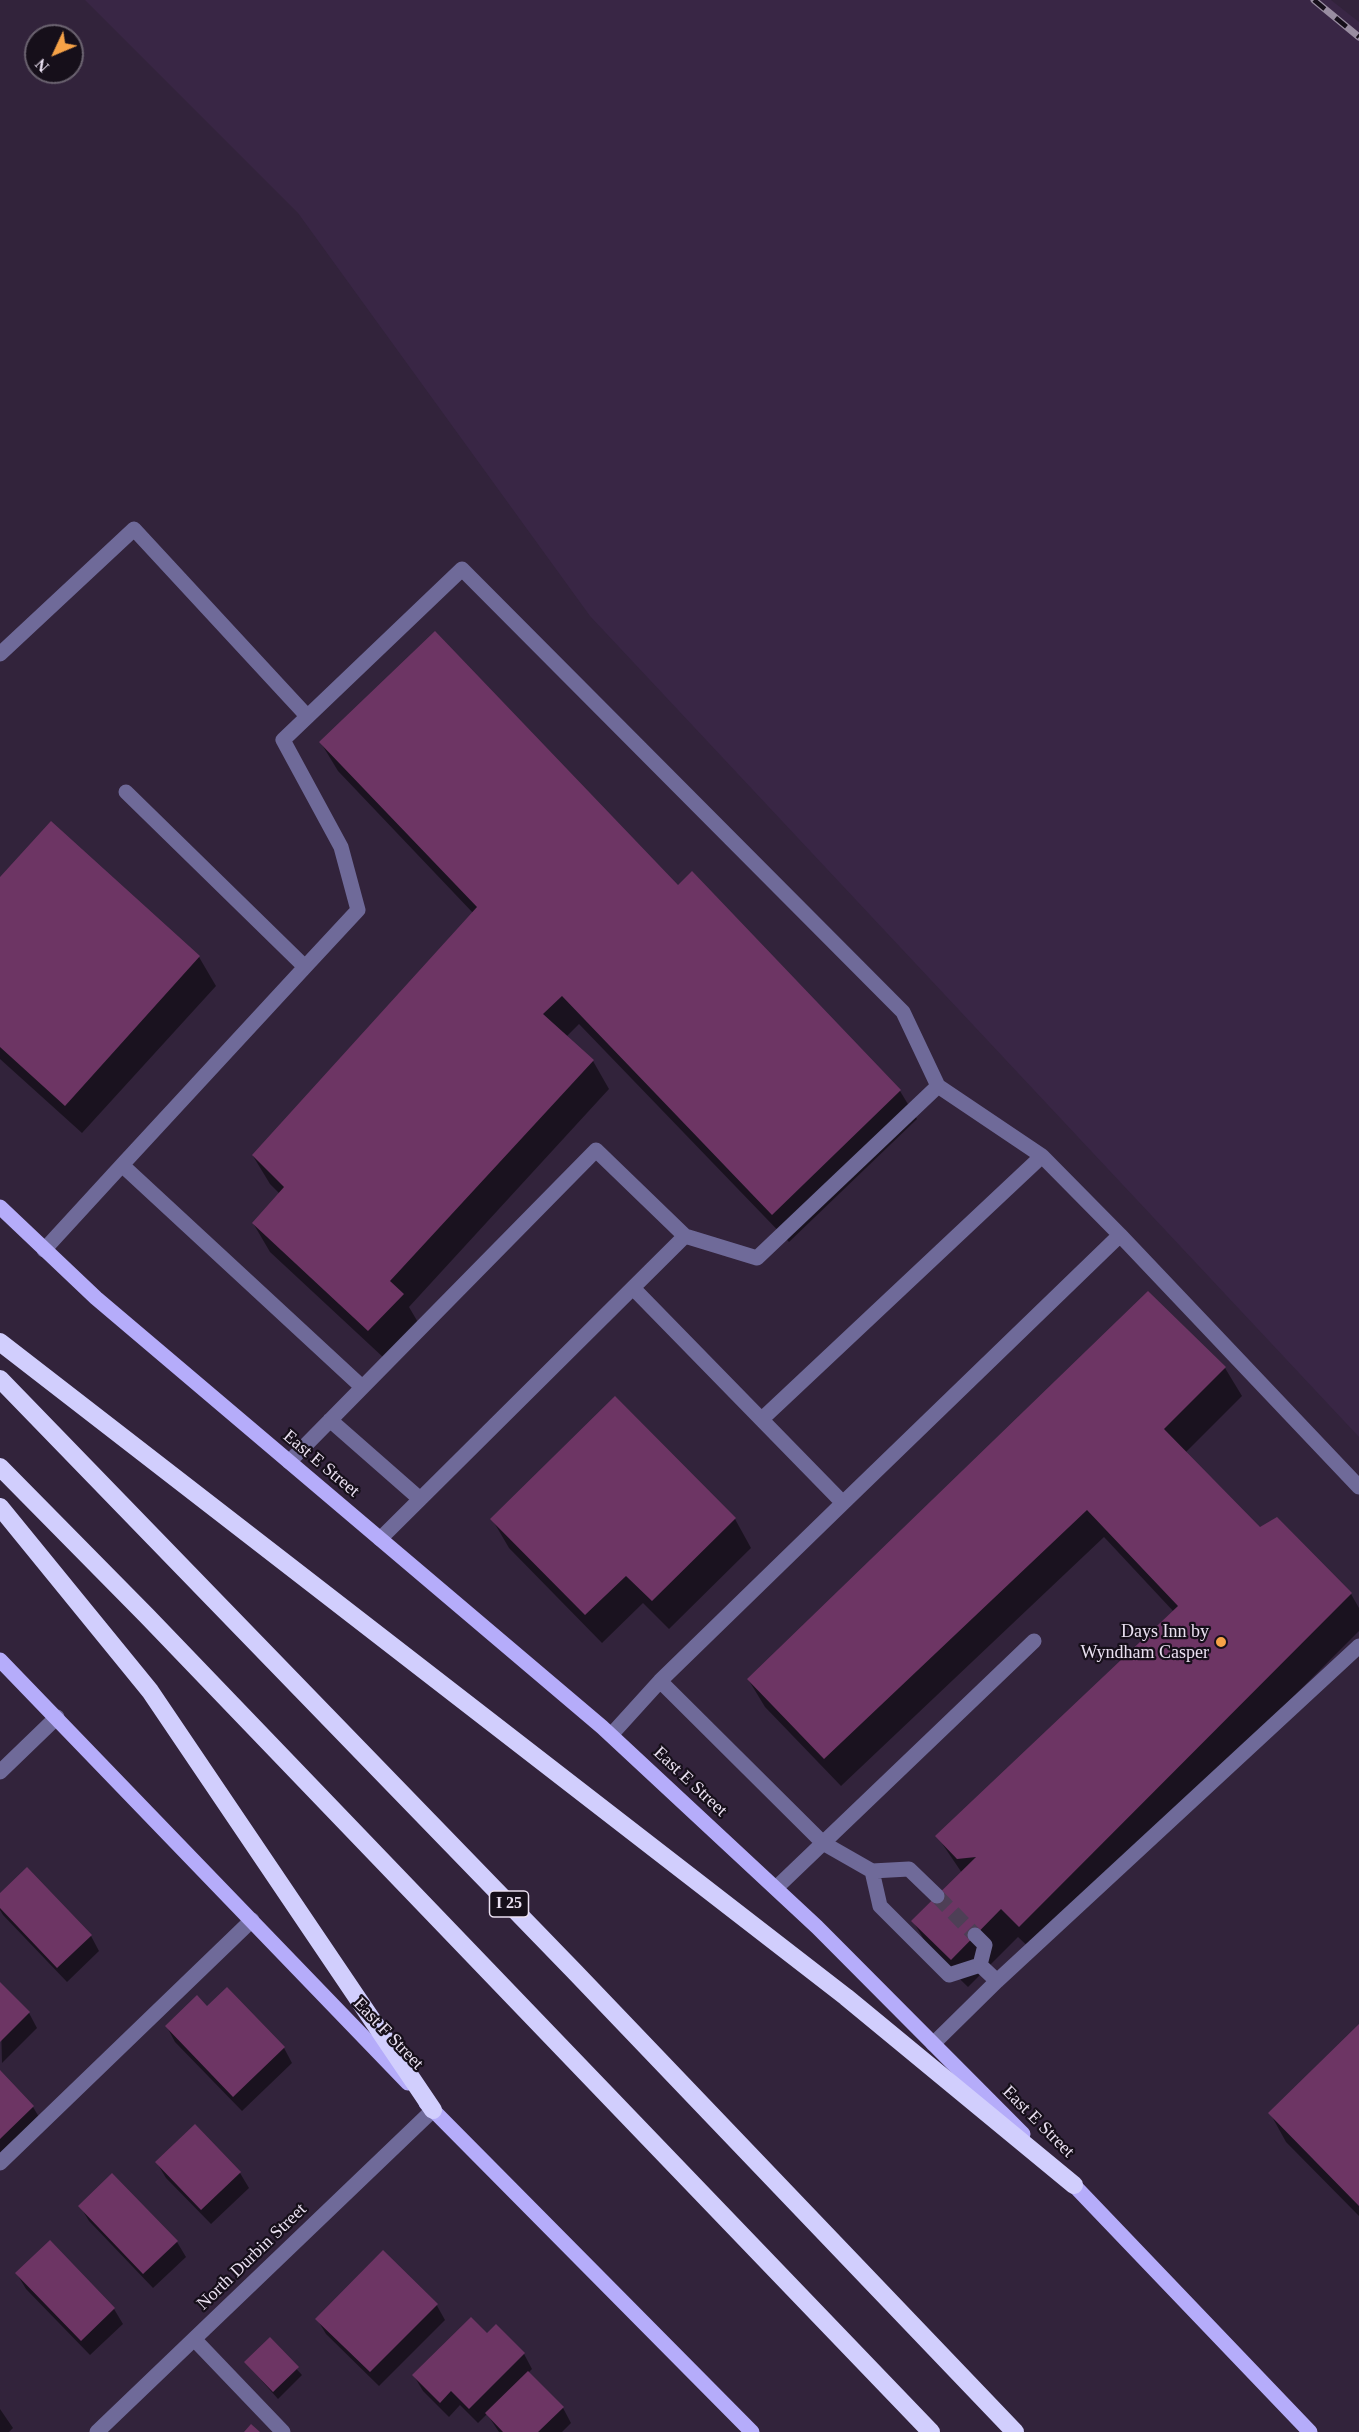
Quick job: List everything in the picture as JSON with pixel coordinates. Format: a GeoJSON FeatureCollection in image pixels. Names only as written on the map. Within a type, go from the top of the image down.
{"type":"FeatureCollection","features":[{"type":"Feature","properties":{"kind":"highway"},"geometry":{"type":"LineString","coordinates":[[0,1342],[837,1990],[1074,2185]]}},
{"type":"Feature","properties":{"kind":"highway","name":"I 25"},"geometry":{"type":"LineString","coordinates":[[0,1380],[567,1963],[1015,2432]]}},
{"type":"Feature","properties":{"kind":"highway"},"geometry":{"type":"LineString","coordinates":[[0,1467],[147,1616],[931,2432]]}},
{"type":"Feature","properties":{"kind":"highway"},"geometry":{"type":"LineString","coordinates":[[0,1507],[150,1691],[433,2110]]}},
{"type":"Feature","properties":{"kind":"main road","name":"East E Street"},"geometry":{"type":"LineString","coordinates":[[0,1207],[96,1299],[611,1735],[776,1888],[1074,2185],[1310,2432]]}},
{"type":"Feature","properties":{"kind":"main road","name":"East F Street"},"geometry":{"type":"LineString","coordinates":[[0,1660],[433,2110],[752,2432]]}},
{"type":"Feature","properties":{"kind":"street"},"geometry":{"type":"LineString","coordinates":[[0,654],[134,529],[307,716]]}},
{"type":"Feature","properties":{"kind":"street"},"geometry":{"type":"LineString","coordinates":[[44,1250],[358,910],[341,847],[282,740],[462,569],[903,1012],[938,1086],[1042,1156],[1120,1234],[1359,1487]]}},
{"type":"Feature","properties":{"kind":"street"},"geometry":{"type":"LineString","coordinates":[[126,792],[305,968]]}},
{"type":"Feature","properties":{"kind":"street"},"geometry":{"type":"LineString","coordinates":[[290,1462],[596,1150],[685,1236],[757,1258],[938,1086]]}},
{"type":"Feature","properties":{"kind":"street"},"geometry":{"type":"LineString","coordinates":[[762,1419],[1042,1156]]}},
{"type":"Feature","properties":{"kind":"street"},"geometry":{"type":"LineString","coordinates":[[122,1165],[362,1387]]}},
{"type":"Feature","properties":{"kind":"street"},"geometry":{"type":"LineString","coordinates":[[611,1735],[660,1681],[1120,1234]]}},
{"type":"Feature","properties":{"kind":"street"},"geometry":{"type":"LineString","coordinates":[[380,1539],[685,1236]]}},
{"type":"Feature","properties":{"kind":"street"},"geometry":{"type":"LineString","coordinates":[[633,1288],[843,1503]]}},
{"type":"Feature","properties":{"kind":"street"},"geometry":{"type":"LineString","coordinates":[[330,1420],[420,1499]]}},
{"type":"Feature","properties":{"kind":"street"},"geometry":{"type":"LineString","coordinates":[[776,1888],[1034,1641]]}},
{"type":"Feature","properties":{"kind":"street"},"geometry":{"type":"LineString","coordinates":[[933,2044],[997,1981],[1359,1646]]}},
{"type":"Feature","properties":{"kind":"street"},"geometry":{"type":"LineString","coordinates":[[660,1681],[823,1843],[872,1871],[909,1869],[937,1896]]}},
{"type":"Feature","properties":{"kind":"street"},"geometry":{"type":"LineString","coordinates":[[0,1772],[57,1717]]}},
{"type":"Feature","properties":{"kind":"street"},"geometry":{"type":"LineString","coordinates":[[872,1871],[880,1906],[949,1974],[980,1965]]}},
{"type":"Feature","properties":{"kind":"street"},"geometry":{"type":"LineString","coordinates":[[0,2163],[252,1920]]}},
{"type":"Feature","properties":{"kind":"street"},"geometry":{"type":"LineString","coordinates":[[975,1935],[985,1945],[980,1965]]}},
{"type":"Feature","properties":{"kind":"street"},"geometry":{"type":"LineString","coordinates":[[980,1965],[997,1981]]}},
{"type":"Feature","properties":{"kind":"street","name":"North Durbin Street"},"geometry":{"type":"LineString","coordinates":[[98,2432],[433,2110]]}},
{"type":"Feature","properties":{"kind":"street"},"geometry":{"type":"LineString","coordinates":[[194,2339],[283,2432]]}},
{"type":"Feature","properties":{"kind":"shaded area"},"geometry":{"type":"Polygon","coordinates":[[[85,0],[1331,0],[1359,22],[1359,1437],[590,616],[298,213],[85,0]]]}},
{"type":"Feature","properties":{"kind":"building"},"geometry":{"type":"Polygon","coordinates":[[[435,631],[678,885],[692,871],[901,1090],[772,1215],[562,996],[543,1014],[594,1060],[390,1281],[404,1294],[368,1331],[252,1223],[284,1187],[252,1155],[477,907],[319,742],[435,631]]]}},
{"type":"Feature","properties":{"kind":"building"},"geometry":{"type":"Polygon","coordinates":[[[51,821],[200,956],[65,1106],[0,1047],[0,877],[51,821]]]}},
{"type":"Feature","properties":{"kind":"building","name":"Days Inn by Wyndham Casper"},"geometry":{"type":"Polygon","coordinates":[[[1148,1291],[1226,1367],[1164,1429],[1260,1527],[1277,1517],[1352,1593],[1019,1927],[1001,1909],[951,1960],[911,1921],[976,1857],[957,1859],[935,1836],[1178,1606],[1087,1510],[824,1759],[747,1679],[1148,1291]]]}},
{"type":"Feature","properties":{"kind":"building"},"geometry":{"type":"Polygon","coordinates":[[[615,1396],[736,1518],[652,1601],[626,1576],[585,1615],[490,1519],[615,1396]]]}},
{"type":"Feature","properties":{"kind":"building"},"geometry":{"type":"Polygon","coordinates":[[[27,1867],[92,1935],[57,1968],[0,1908],[0,1893],[27,1867]]]}},
{"type":"Feature","properties":{"kind":"building"},"geometry":{"type":"Polygon","coordinates":[[[0,1982],[30,2012],[0,2042],[0,1982]]]}},
{"type":"Feature","properties":{"kind":"building"},"geometry":{"type":"Polygon","coordinates":[[[227,1987],[285,2047],[233,2097],[165,2026],[197,1995],[207,2006],[227,1987]]]}},
{"type":"Feature","properties":{"kind":"building"},"geometry":{"type":"Polygon","coordinates":[[[1359,2024],[1359,2206],[1268,2113],[1359,2024]]]}},
{"type":"Feature","properties":{"kind":"building"},"geometry":{"type":"Polygon","coordinates":[[[0,2070],[34,2106],[0,2139],[0,2070]]]}},
{"type":"Feature","properties":{"kind":"building"},"geometry":{"type":"Polygon","coordinates":[[[195,2124],[241,2172],[201,2210],[155,2162],[195,2124]]]}},
{"type":"Feature","properties":{"kind":"building"},"geometry":{"type":"Polygon","coordinates":[[[112,2173],[178,2241],[143,2274],[78,2206],[112,2173]]]}},
{"type":"Feature","properties":{"kind":"building"},"geometry":{"type":"Polygon","coordinates":[[[50,2240],[115,2308],[81,2341],[15,2273],[50,2240]]]}},
{"type":"Feature","properties":{"kind":"building"},"geometry":{"type":"Polygon","coordinates":[[[383,2250],[438,2304],[370,2372],[315,2319],[383,2250]]]}},
{"type":"Feature","properties":{"kind":"building"},"geometry":{"type":"Polygon","coordinates":[[[471,2317],[487,2333],[496,2324],[525,2353],[469,2409],[451,2391],[440,2403],[412,2375],[471,2317]]]}},
{"type":"Feature","properties":{"kind":"building"},"geometry":{"type":"Polygon","coordinates":[[[270,2337],[299,2367],[273,2392],[244,2362],[270,2337]]]}},
{"type":"Feature","properties":{"kind":"building"},"geometry":{"type":"Polygon","coordinates":[[[528,2371],[564,2407],[538,2432],[503,2432],[485,2413],[528,2371]]]}},
{"type":"Feature","properties":{"kind":"building"},"geometry":{"type":"Polygon","coordinates":[[[251,2424],[260,2432],[244,2432],[251,2424]]]}},
{"type":"Feature","properties":{"kind":"tunnel"},"geometry":{"type":"LineString","coordinates":[[937,1896],[975,1935]]}},
{"type":"Feature","properties":{"kind":"railway"},"geometry":{"type":"LineString","coordinates":[[1314,0],[1359,37]]}},
{"type":"Feature","properties":{"kind":"place","name":"Days Inn by Wyndham Casper"},"geometry":{"type":"Point","coordinates":[1221,1642]}}]}
